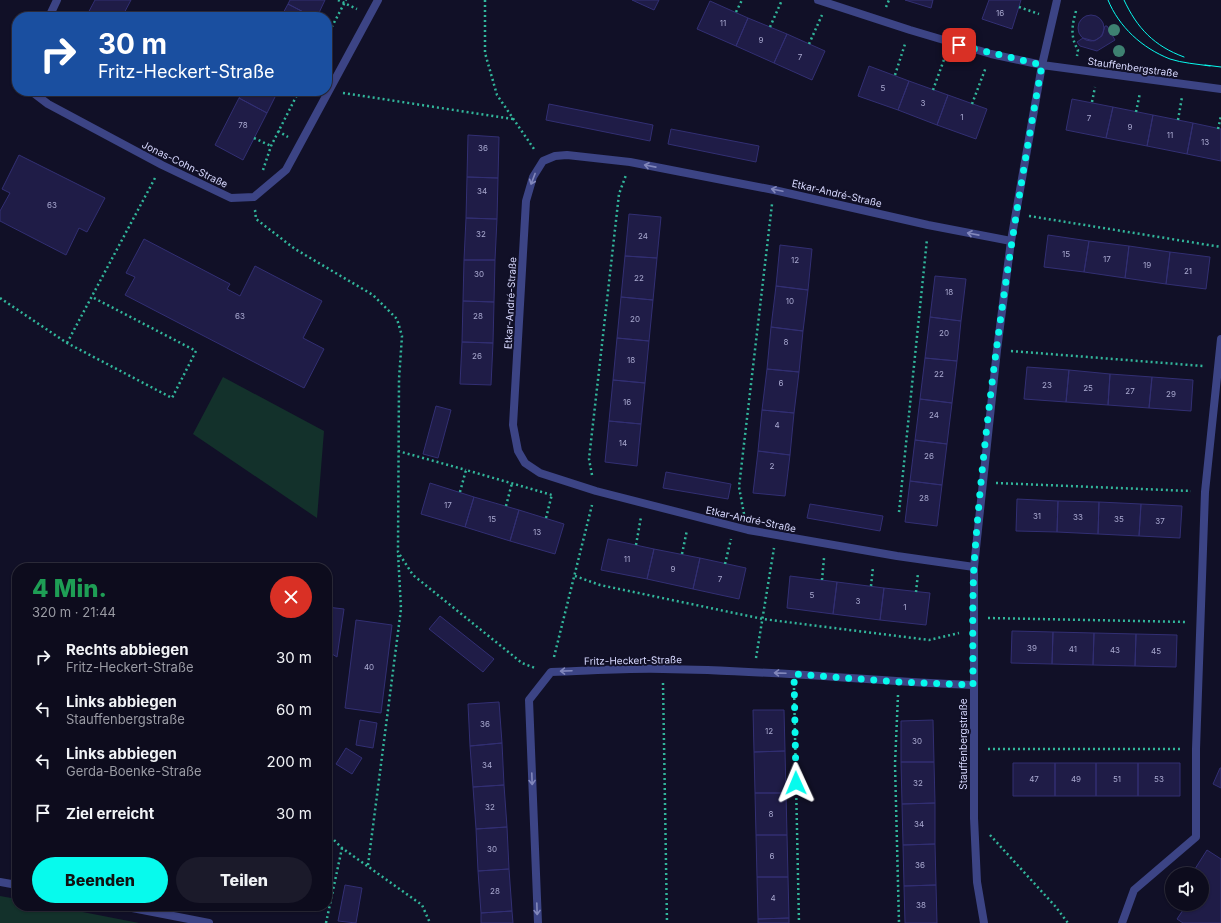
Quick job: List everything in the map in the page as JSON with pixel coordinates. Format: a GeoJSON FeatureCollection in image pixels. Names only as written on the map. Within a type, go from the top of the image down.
{"type":"FeatureCollection","features":[{"type":"Feature","properties":{"kind":"street"},"geometry":{"type":"LineString","coordinates":[[51,12],[57,0]]}},
{"type":"Feature","properties":{"kind":"street"},"geometry":{"type":"LineString","coordinates":[[332,84],[378,0]]}},
{"type":"Feature","properties":{"kind":"street"},"geometry":{"type":"LineString","coordinates":[[818,0],[950,43],[1042,65]]}},
{"type":"Feature","properties":{"kind":"street","name":"Stauffenbergstraße"},"geometry":{"type":"LineString","coordinates":[[984,923],[977,882],[974,818],[974,567],[982,482],[1011,241],[1042,65],[1056,0]]}},
{"type":"Feature","properties":{"kind":"street","name":"Stauffenbergstraße"},"geometry":{"type":"LineString","coordinates":[[1042,65],[1221,89]]}},
{"type":"Feature","properties":{"kind":"street","name":"Jonas-Cohn-Straße"},"geometry":{"type":"LineString","coordinates":[[38,96],[48,104],[162,165],[231,198],[254,197]]}},
{"type":"Feature","properties":{"kind":"street"},"geometry":{"type":"LineString","coordinates":[[254,197],[286,170],[325,96]]}},
{"type":"Feature","properties":{"kind":"street","name":"Etkar-André-Straße"},"geometry":{"type":"LineString","coordinates":[[974,567],[776,536],[733,527],[596,490],[540,473],[525,463],[518,451],[513,425],[526,201],[533,177],[543,161],[567,155],[630,162],[774,190],[928,225],[1011,241]]}},
{"type":"Feature","properties":{"kind":"street"},"geometry":{"type":"LineString","coordinates":[[1122,923],[1134,890],[1196,837],[1196,748],[1205,492],[1221,339]]}},
{"type":"Feature","properties":{"kind":"street","name":"Fritz-Heckert-Straße"},"geometry":{"type":"LineString","coordinates":[[551,672],[662,668],[794,674],[899,682],[973,685]]}},
{"type":"Feature","properties":{"kind":"street"},"geometry":{"type":"LineString","coordinates":[[538,923],[529,700],[551,672]]}},
{"type":"Feature","properties":{"kind":"street"},"geometry":{"type":"LineString","coordinates":[[0,882],[12,884]]}},
{"type":"Feature","properties":{"kind":"street"},"geometry":{"type":"LineString","coordinates":[[148,911],[209,923]]}},
{"type":"Feature","properties":{"kind":"path"},"geometry":{"type":"LineString","coordinates":[[338,0],[370,15]]}},
{"type":"Feature","properties":{"kind":"path"},"geometry":{"type":"LineString","coordinates":[[485,0],[485,53],[497,95],[543,161]]}},
{"type":"Feature","properties":{"kind":"path"},"geometry":{"type":"LineString","coordinates":[[736,12],[742,0]]}},
{"type":"Feature","properties":{"kind":"path"},"geometry":{"type":"LineString","coordinates":[[770,27],[782,0]]}},
{"type":"Feature","properties":{"kind":"path"},"geometry":{"type":"LineString","coordinates":[[332,27],[345,2]]}},
{"type":"Feature","properties":{"kind":"path"},"geometry":{"type":"LineString","coordinates":[[809,44],[827,3]]}},
{"type":"Feature","properties":{"kind":"path"},"geometry":{"type":"LineString","coordinates":[[1019,7],[1052,18]]}},
{"type":"Feature","properties":{"kind":"path"},"geometry":{"type":"LineString","coordinates":[[1074,69],[1078,50],[1073,42],[1072,26],[1076,11]]}},
{"type":"Feature","properties":{"kind":"path"},"geometry":{"type":"LineString","coordinates":[[895,75],[910,30]]}},
{"type":"Feature","properties":{"kind":"path"},"geometry":{"type":"LineString","coordinates":[[933,90],[950,43]]}},
{"type":"Feature","properties":{"kind":"path"},"geometry":{"type":"LineString","coordinates":[[972,104],[991,54]]}},
{"type":"Feature","properties":{"kind":"path"},"geometry":{"type":"LineString","coordinates":[[1136,112],[1143,79]]}},
{"type":"Feature","properties":{"kind":"path"},"geometry":{"type":"LineString","coordinates":[[1178,120],[1185,85]]}},
{"type":"Feature","properties":{"kind":"path"},"geometry":{"type":"LineString","coordinates":[[332,92],[513,119]]}},
{"type":"Feature","properties":{"kind":"path"},"geometry":{"type":"LineString","coordinates":[[296,96],[271,146],[254,197],[256,219],[295,249],[373,295],[397,319],[402,336],[399,379],[398,452],[398,552],[401,609],[368,865]]}},
{"type":"Feature","properties":{"kind":"path"},"geometry":{"type":"LineString","coordinates":[[1218,129],[1221,116]]}},
{"type":"Feature","properties":{"kind":"path"},"geometry":{"type":"LineString","coordinates":[[254,138],[271,146]]}},
{"type":"Feature","properties":{"kind":"path"},"geometry":{"type":"LineString","coordinates":[[398,552],[413,575],[522,663],[551,672],[596,490],[589,459],[619,194],[630,162]]}},
{"type":"Feature","properties":{"kind":"path"},"geometry":{"type":"LineString","coordinates":[[68,343],[162,165]]}},
{"type":"Feature","properties":{"kind":"path"},"geometry":{"type":"LineString","coordinates":[[748,530],[739,487],[774,190]]}},
{"type":"Feature","properties":{"kind":"path"},"geometry":{"type":"LineString","coordinates":[[1015,214],[1221,247]]}},
{"type":"Feature","properties":{"kind":"path"},"geometry":{"type":"LineString","coordinates":[[899,512],[928,225]]}},
{"type":"Feature","properties":{"kind":"path"},"geometry":{"type":"LineString","coordinates":[[0,298],[68,343],[172,398],[196,351],[92,297]]}},
{"type":"Feature","properties":{"kind":"path"},"geometry":{"type":"LineString","coordinates":[[997,350],[1218,367]]}},
{"type":"Feature","properties":{"kind":"path"},"geometry":{"type":"LineString","coordinates":[[398,452],[512,482],[552,495]]}},
{"type":"Feature","properties":{"kind":"path"},"geometry":{"type":"LineString","coordinates":[[460,492],[466,470]]}},
{"type":"Feature","properties":{"kind":"path"},"geometry":{"type":"LineString","coordinates":[[546,518],[557,478]]}},
{"type":"Feature","properties":{"kind":"path"},"geometry":{"type":"LineString","coordinates":[[506,506],[512,482]]}},
{"type":"Feature","properties":{"kind":"path"},"geometry":{"type":"LineString","coordinates":[[982,482],[1205,492]]}},
{"type":"Feature","properties":{"kind":"path"},"geometry":{"type":"LineString","coordinates":[[636,545],[644,503]]}},
{"type":"Feature","properties":{"kind":"path"},"geometry":{"type":"LineString","coordinates":[[682,554],[690,515]]}},
{"type":"Feature","properties":{"kind":"path"},"geometry":{"type":"LineString","coordinates":[[725,564],[733,527]]}},
{"type":"Feature","properties":{"kind":"path"},"geometry":{"type":"LineString","coordinates":[[754,672],[776,536]]}},
{"type":"Feature","properties":{"kind":"path"},"geometry":{"type":"LineString","coordinates":[[822,580],[826,544]]}},
{"type":"Feature","properties":{"kind":"path"},"geometry":{"type":"LineString","coordinates":[[871,586],[875,552]]}},
{"type":"Feature","properties":{"kind":"path"},"geometry":{"type":"LineString","coordinates":[[574,576],[600,584],[763,619],[929,640],[974,630]]}},
{"type":"Feature","properties":{"kind":"path"},"geometry":{"type":"LineString","coordinates":[[974,618],[1201,623]]}},
{"type":"Feature","properties":{"kind":"path"},"geometry":{"type":"LineString","coordinates":[[662,668],[667,923]]}},
{"type":"Feature","properties":{"kind":"path"},"geometry":{"type":"LineString","coordinates":[[794,674],[799,923]]}},
{"type":"Feature","properties":{"kind":"path"},"geometry":{"type":"LineString","coordinates":[[899,682],[895,764],[899,923]]}},
{"type":"Feature","properties":{"kind":"path"},"geometry":{"type":"LineString","coordinates":[[973,749],[1196,748]]}},
{"type":"Feature","properties":{"kind":"path"},"geometry":{"type":"LineString","coordinates":[[974,818],[1055,906],[1068,923]]}},
{"type":"Feature","properties":{"kind":"path"},"geometry":{"type":"LineString","coordinates":[[332,838],[342,848],[368,865],[422,905],[430,923]]}},
{"type":"Feature","properties":{"kind":"path"},"geometry":{"type":"LineString","coordinates":[[332,895],[342,848]]}},
{"type":"Feature","properties":{"kind":"path"},"geometry":{"type":"LineString","coordinates":[[326,923],[329,911]]}},
{"type":"Feature","properties":{"kind":"green space"},"geometry":{"type":"Polygon","coordinates":[[[223,377],[324,431],[317,518],[193,434],[223,377]]]}},
{"type":"Feature","properties":{"kind":"green space"},"geometry":{"type":"Polygon","coordinates":[[[0,896],[12,898],[12,911],[78,911],[139,923],[0,923],[0,896]]]}},
{"type":"Feature","properties":{"kind":"building"},"geometry":{"type":"Polygon","coordinates":[[[95,0],[131,0],[125,12],[89,12],[95,0]]]}},
{"type":"Feature","properties":{"kind":"building"},"geometry":{"type":"Polygon","coordinates":[[[290,0],[325,0],[319,12],[303,12],[288,4],[290,0]]]}},
{"type":"Feature","properties":{"kind":"building"},"geometry":{"type":"Polygon","coordinates":[[[632,0],[659,0],[654,10],[632,0]]]}},
{"type":"Feature","properties":{"kind":"building"},"geometry":{"type":"Polygon","coordinates":[[[905,0],[933,0],[931,8],[905,0]]]}},
{"type":"Feature","properties":{"kind":"building"},"geometry":{"type":"Polygon","coordinates":[[[989,0],[1021,0],[1012,29],[982,19],[989,0]]]}},
{"type":"Feature","properties":{"kind":"building"},"geometry":{"type":"Polygon","coordinates":[[[710,1],[748,18],[736,46],[697,29],[710,1]]]}},
{"type":"Feature","properties":{"kind":"building"},"geometry":{"type":"Polygon","coordinates":[[[288,4],[303,12],[284,12],[288,4]]]}},
{"type":"Feature","properties":{"kind":"building"},"geometry":{"type":"Polygon","coordinates":[[[1091,15],[1100,19],[1104,28],[1100,37],[1091,41],[1082,37],[1078,28],[1082,19],[1091,15]]]}},
{"type":"Feature","properties":{"kind":"building"},"geometry":{"type":"Polygon","coordinates":[[[748,18],[787,34],[774,63],[736,46],[748,18]]]}},
{"type":"Feature","properties":{"kind":"building"},"geometry":{"type":"Polygon","coordinates":[[[1105,26],[1107,26],[1115,40],[1097,51],[1080,46],[1077,42],[1083,38],[1094,41],[1102,36],[1105,26]]]}},
{"type":"Feature","properties":{"kind":"building"},"geometry":{"type":"Polygon","coordinates":[[[787,34],[825,51],[812,80],[774,63],[787,34]]]}},
{"type":"Feature","properties":{"kind":"building"},"geometry":{"type":"Polygon","coordinates":[[[869,66],[909,81],[898,110],[858,96],[869,66]]]}},
{"type":"Feature","properties":{"kind":"building"},"geometry":{"type":"Polygon","coordinates":[[[909,81],[948,95],[937,125],[898,110],[909,81]]]}},
{"type":"Feature","properties":{"kind":"building"},"geometry":{"type":"Polygon","coordinates":[[[948,95],[987,109],[976,139],[937,125],[948,95]]]}},
{"type":"Feature","properties":{"kind":"building"},"geometry":{"type":"Polygon","coordinates":[[[240,96],[276,96],[267,113],[239,98],[240,96]]]}},
{"type":"Feature","properties":{"kind":"building"},"geometry":{"type":"Polygon","coordinates":[[[239,98],[267,113],[243,160],[215,145],[239,98]]]}},
{"type":"Feature","properties":{"kind":"building"},"geometry":{"type":"Polygon","coordinates":[[[1072,99],[1113,107],[1106,138],[1066,130],[1072,99]]]}},
{"type":"Feature","properties":{"kind":"building"},"geometry":{"type":"Polygon","coordinates":[[[549,104],[653,125],[650,141],[546,120],[549,104]]]}},
{"type":"Feature","properties":{"kind":"building"},"geometry":{"type":"Polygon","coordinates":[[[1113,107],[1153,115],[1147,146],[1106,138],[1113,107]]]}},
{"type":"Feature","properties":{"kind":"building"},"geometry":{"type":"Polygon","coordinates":[[[1153,115],[1193,123],[1187,154],[1147,146],[1153,115]]]}},
{"type":"Feature","properties":{"kind":"building"},"geometry":{"type":"Polygon","coordinates":[[[1193,123],[1221,129],[1221,161],[1187,154],[1193,123]]]}},
{"type":"Feature","properties":{"kind":"building"},"geometry":{"type":"Polygon","coordinates":[[[671,129],[759,146],[756,162],[668,144],[671,129]]]}},
{"type":"Feature","properties":{"kind":"building"},"geometry":{"type":"Polygon","coordinates":[[[468,135],[499,137],[498,178],[467,177],[468,135]]]}},
{"type":"Feature","properties":{"kind":"building"},"geometry":{"type":"Polygon","coordinates":[[[19,155],[105,198],[87,232],[79,228],[66,255],[0,221],[0,211],[10,193],[2,189],[19,155]]]}},
{"type":"Feature","properties":{"kind":"building"},"geometry":{"type":"Polygon","coordinates":[[[467,177],[498,178],[497,219],[466,218],[467,177]]]}},
{"type":"Feature","properties":{"kind":"building"},"geometry":{"type":"Polygon","coordinates":[[[629,214],[661,217],[657,258],[625,256],[629,214]]]}},
{"type":"Feature","properties":{"kind":"building"},"geometry":{"type":"Polygon","coordinates":[[[466,218],[497,219],[495,260],[464,260],[466,218]]]}},
{"type":"Feature","properties":{"kind":"building"},"geometry":{"type":"Polygon","coordinates":[[[1048,235],[1089,241],[1084,272],[1044,267],[1048,235]]]}},
{"type":"Feature","properties":{"kind":"building"},"geometry":{"type":"Polygon","coordinates":[[[144,239],[230,284],[227,289],[240,296],[255,266],[322,301],[303,338],[324,349],[304,388],[125,295],[135,277],[126,273],[144,239]]]}},
{"type":"Feature","properties":{"kind":"building"},"geometry":{"type":"Polygon","coordinates":[[[1089,241],[1129,246],[1125,278],[1084,272],[1089,241]]]}},
{"type":"Feature","properties":{"kind":"building"},"geometry":{"type":"Polygon","coordinates":[[[780,245],[812,249],[808,290],[776,286],[780,245]]]}},
{"type":"Feature","properties":{"kind":"building"},"geometry":{"type":"Polygon","coordinates":[[[1129,246],[1170,252],[1166,284],[1125,278],[1129,246]]]}},
{"type":"Feature","properties":{"kind":"building"},"geometry":{"type":"Polygon","coordinates":[[[1170,252],[1210,257],[1206,289],[1166,284],[1170,252]]]}},
{"type":"Feature","properties":{"kind":"building"},"geometry":{"type":"Polygon","coordinates":[[[625,256],[657,258],[653,300],[621,297],[625,256]]]}},
{"type":"Feature","properties":{"kind":"building"},"geometry":{"type":"Polygon","coordinates":[[[464,260],[495,260],[494,302],[463,301],[464,260]]]}},
{"type":"Feature","properties":{"kind":"building"},"geometry":{"type":"Polygon","coordinates":[[[935,276],[966,279],[961,321],[930,317],[935,276]]]}},
{"type":"Feature","properties":{"kind":"building"},"geometry":{"type":"Polygon","coordinates":[[[776,286],[808,290],[803,331],[771,327],[776,286]]]}},
{"type":"Feature","properties":{"kind":"building"},"geometry":{"type":"Polygon","coordinates":[[[621,297],[653,300],[649,341],[617,338],[621,297]]]}},
{"type":"Feature","properties":{"kind":"building"},"geometry":{"type":"Polygon","coordinates":[[[463,301],[494,302],[493,343],[462,342],[463,301]]]}},
{"type":"Feature","properties":{"kind":"building"},"geometry":{"type":"Polygon","coordinates":[[[930,317],[961,321],[957,361],[925,358],[930,317]]]}},
{"type":"Feature","properties":{"kind":"building"},"geometry":{"type":"Polygon","coordinates":[[[771,327],[803,331],[799,372],[767,369],[771,327]]]}},
{"type":"Feature","properties":{"kind":"building"},"geometry":{"type":"Polygon","coordinates":[[[617,338],[649,341],[645,383],[613,380],[617,338]]]}},
{"type":"Feature","properties":{"kind":"building"},"geometry":{"type":"Polygon","coordinates":[[[462,342],[493,343],[491,385],[460,384],[462,342]]]}},
{"type":"Feature","properties":{"kind":"building"},"geometry":{"type":"Polygon","coordinates":[[[925,358],[957,361],[952,403],[920,399],[925,358]]]}},
{"type":"Feature","properties":{"kind":"building"},"geometry":{"type":"Polygon","coordinates":[[[1027,367],[1069,370],[1066,402],[1024,399],[1027,367]]]}},
{"type":"Feature","properties":{"kind":"building"},"geometry":{"type":"Polygon","coordinates":[[[767,369],[799,372],[794,413],[762,410],[767,369]]]}},
{"type":"Feature","properties":{"kind":"building"},"geometry":{"type":"Polygon","coordinates":[[[1069,370],[1110,374],[1108,405],[1066,402],[1069,370]]]}},
{"type":"Feature","properties":{"kind":"building"},"geometry":{"type":"Polygon","coordinates":[[[1110,374],[1152,377],[1149,408],[1108,405],[1110,374]]]}},
{"type":"Feature","properties":{"kind":"building"},"geometry":{"type":"Polygon","coordinates":[[[1152,377],[1193,380],[1191,411],[1149,408],[1152,377]]]}},
{"type":"Feature","properties":{"kind":"building"},"geometry":{"type":"Polygon","coordinates":[[[613,380],[645,383],[641,424],[609,421],[613,380]]]}},
{"type":"Feature","properties":{"kind":"building"},"geometry":{"type":"Polygon","coordinates":[[[920,399],[952,403],[947,444],[915,440],[920,399]]]}},
{"type":"Feature","properties":{"kind":"building"},"geometry":{"type":"Polygon","coordinates":[[[436,406],[451,410],[438,458],[423,454],[436,406]]]}},
{"type":"Feature","properties":{"kind":"building"},"geometry":{"type":"Polygon","coordinates":[[[762,410],[794,413],[790,455],[758,451],[762,410]]]}},
{"type":"Feature","properties":{"kind":"building"},"geometry":{"type":"Polygon","coordinates":[[[609,421],[641,424],[637,466],[605,462],[609,421]]]}},
{"type":"Feature","properties":{"kind":"building"},"geometry":{"type":"Polygon","coordinates":[[[915,440],[947,444],[942,485],[910,481],[915,440]]]}},
{"type":"Feature","properties":{"kind":"building"},"geometry":{"type":"Polygon","coordinates":[[[758,451],[790,455],[785,496],[753,493],[758,451]]]}},
{"type":"Feature","properties":{"kind":"building"},"geometry":{"type":"Polygon","coordinates":[[[666,472],[731,484],[728,499],[663,488],[666,472]]]}},
{"type":"Feature","properties":{"kind":"building"},"geometry":{"type":"Polygon","coordinates":[[[910,481],[942,485],[937,526],[905,522],[910,481]]]}},
{"type":"Feature","properties":{"kind":"building"},"geometry":{"type":"Polygon","coordinates":[[[430,483],[474,497],[465,527],[421,514],[430,483]]]}},
{"type":"Feature","properties":{"kind":"building"},"geometry":{"type":"Polygon","coordinates":[[[474,497],[519,510],[510,541],[465,527],[474,497]]]}},
{"type":"Feature","properties":{"kind":"building"},"geometry":{"type":"Polygon","coordinates":[[[1017,499],[1058,501],[1057,532],[1016,531],[1017,499]]]}},
{"type":"Feature","properties":{"kind":"building"},"geometry":{"type":"Polygon","coordinates":[[[1058,501],[1099,502],[1098,534],[1057,532],[1058,501]]]}},
{"type":"Feature","properties":{"kind":"building"},"geometry":{"type":"Polygon","coordinates":[[[1099,502],[1141,504],[1139,536],[1098,534],[1099,502]]]}},
{"type":"Feature","properties":{"kind":"building"},"geometry":{"type":"Polygon","coordinates":[[[810,504],[883,516],[880,531],[807,518],[810,504]]]}},
{"type":"Feature","properties":{"kind":"building"},"geometry":{"type":"Polygon","coordinates":[[[1141,504],[1182,506],[1180,538],[1139,536],[1141,504]]]}},
{"type":"Feature","properties":{"kind":"building"},"geometry":{"type":"Polygon","coordinates":[[[519,510],[564,524],[555,554],[510,541],[519,510]]]}},
{"type":"Feature","properties":{"kind":"building"},"geometry":{"type":"Polygon","coordinates":[[[608,539],[654,549],[647,579],[601,570],[608,539]]]}},
{"type":"Feature","properties":{"kind":"building"},"geometry":{"type":"Polygon","coordinates":[[[654,549],[700,558],[693,589],[647,579],[654,549]]]}},
{"type":"Feature","properties":{"kind":"building"},"geometry":{"type":"Polygon","coordinates":[[[700,558],[746,568],[739,599],[693,589],[700,558]]]}},
{"type":"Feature","properties":{"kind":"building"},"geometry":{"type":"Polygon","coordinates":[[[790,576],[837,582],[833,614],[787,608],[790,576]]]}},
{"type":"Feature","properties":{"kind":"building"},"geometry":{"type":"Polygon","coordinates":[[[837,582],[884,588],[880,620],[833,614],[837,582]]]}},
{"type":"Feature","properties":{"kind":"building"},"geometry":{"type":"Polygon","coordinates":[[[884,588],[930,593],[926,625],[880,620],[884,588]]]}},
{"type":"Feature","properties":{"kind":"building"},"geometry":{"type":"Polygon","coordinates":[[[332,608],[344,609],[337,657],[332,654],[332,608]]]}},
{"type":"Feature","properties":{"kind":"building"},"geometry":{"type":"Polygon","coordinates":[[[440,616],[494,659],[483,672],[429,629],[440,616]]]}},
{"type":"Feature","properties":{"kind":"building"},"geometry":{"type":"Polygon","coordinates":[[[356,620],[392,625],[381,713],[345,708],[356,620]]]}},
{"type":"Feature","properties":{"kind":"building"},"geometry":{"type":"Polygon","coordinates":[[[1012,631],[1053,632],[1052,664],[1011,663],[1012,631]]]}},
{"type":"Feature","properties":{"kind":"building"},"geometry":{"type":"Polygon","coordinates":[[[1053,632],[1094,633],[1093,665],[1052,664],[1053,632]]]}},
{"type":"Feature","properties":{"kind":"building"},"geometry":{"type":"Polygon","coordinates":[[[1094,633],[1136,634],[1135,666],[1093,665],[1094,633]]]}},
{"type":"Feature","properties":{"kind":"building"},"geometry":{"type":"Polygon","coordinates":[[[1136,634],[1177,635],[1176,667],[1135,666],[1136,634]]]}},
{"type":"Feature","properties":{"kind":"building"},"geometry":{"type":"Polygon","coordinates":[[[499,702],[502,743],[470,746],[468,704],[499,702]]]}},
{"type":"Feature","properties":{"kind":"building"},"geometry":{"type":"Polygon","coordinates":[[[753,710],[784,710],[785,751],[754,752],[753,710]]]}},
{"type":"Feature","properties":{"kind":"building"},"geometry":{"type":"Polygon","coordinates":[[[360,720],[377,723],[373,748],[356,745],[360,720]]]}},
{"type":"Feature","properties":{"kind":"building"},"geometry":{"type":"Polygon","coordinates":[[[933,720],[934,762],[901,762],[901,721],[933,720]]]}},
{"type":"Feature","properties":{"kind":"building"},"geometry":{"type":"Polygon","coordinates":[[[502,743],[504,785],[473,787],[470,746],[502,743]]]}},
{"type":"Feature","properties":{"kind":"building"},"geometry":{"type":"Polygon","coordinates":[[[346,748],[362,758],[352,774],[336,764],[346,748]]]}},
{"type":"Feature","properties":{"kind":"building"},"geometry":{"type":"Polygon","coordinates":[[[785,751],[786,793],[755,793],[754,752],[785,751]]]}},
{"type":"Feature","properties":{"kind":"building"},"geometry":{"type":"Polygon","coordinates":[[[901,762],[934,762],[935,803],[902,804],[901,762]]]}},
{"type":"Feature","properties":{"kind":"building"},"geometry":{"type":"Polygon","coordinates":[[[1013,763],[1055,763],[1055,796],[1013,796],[1013,763]]]}},
{"type":"Feature","properties":{"kind":"building"},"geometry":{"type":"Polygon","coordinates":[[[1055,763],[1096,763],[1096,796],[1055,796],[1055,763]]]}},
{"type":"Feature","properties":{"kind":"building"},"geometry":{"type":"Polygon","coordinates":[[[1096,763],[1138,763],[1138,796],[1096,796],[1096,763]]]}},
{"type":"Feature","properties":{"kind":"building"},"geometry":{"type":"Polygon","coordinates":[[[1138,763],[1180,763],[1180,796],[1138,796],[1138,763]]]}},
{"type":"Feature","properties":{"kind":"building"},"geometry":{"type":"Polygon","coordinates":[[[1221,768],[1221,788],[1213,784],[1221,768]]]}},
{"type":"Feature","properties":{"kind":"building"},"geometry":{"type":"Polygon","coordinates":[[[504,785],[507,827],[476,829],[473,787],[504,785]]]}},
{"type":"Feature","properties":{"kind":"building"},"geometry":{"type":"Polygon","coordinates":[[[755,793],[786,793],[787,835],[756,835],[755,793]]]}},
{"type":"Feature","properties":{"kind":"building"},"geometry":{"type":"Polygon","coordinates":[[[935,803],[935,844],[903,845],[902,804],[935,803]]]}},
{"type":"Feature","properties":{"kind":"building"},"geometry":{"type":"Polygon","coordinates":[[[507,827],[509,869],[478,871],[476,829],[507,827]]]}},
{"type":"Feature","properties":{"kind":"building"},"geometry":{"type":"Polygon","coordinates":[[[756,835],[787,835],[788,877],[757,877],[756,835]]]}},
{"type":"Feature","properties":{"kind":"building"},"geometry":{"type":"Polygon","coordinates":[[[935,844],[936,885],[904,886],[903,845],[935,844]]]}},
{"type":"Feature","properties":{"kind":"building"},"geometry":{"type":"Polygon","coordinates":[[[1207,850],[1221,859],[1221,923],[1183,923],[1177,919],[1182,911],[1209,911],[1209,867],[1196,867],[1207,850]]]}},
{"type":"Feature","properties":{"kind":"building"},"geometry":{"type":"Polygon","coordinates":[[[509,869],[512,911],[481,913],[478,871],[509,869]]]}},
{"type":"Feature","properties":{"kind":"building"},"geometry":{"type":"Polygon","coordinates":[[[757,877],[788,877],[789,918],[758,919],[757,877]]]}},
{"type":"Feature","properties":{"kind":"building"},"geometry":{"type":"Polygon","coordinates":[[[345,885],[362,888],[356,923],[338,921],[345,885]]]}},
{"type":"Feature","properties":{"kind":"building"},"geometry":{"type":"Polygon","coordinates":[[[936,885],[937,923],[905,923],[904,886],[936,885]]]}},
{"type":"Feature","properties":{"kind":"building"},"geometry":{"type":"Polygon","coordinates":[[[512,911],[513,923],[481,923],[481,913],[512,911]]]}},
{"type":"Feature","properties":{"kind":"building"},"geometry":{"type":"Polygon","coordinates":[[[789,918],[789,923],[758,923],[758,919],[789,918]]]}},
{"type":"Feature","properties":{"kind":"tram line"},"geometry":{"type":"LineString","coordinates":[[1108,0],[1118,19],[1125,28],[1150,49],[1170,59],[1210,66]]}},
{"type":"Feature","properties":{"kind":"tram line"},"geometry":{"type":"LineString","coordinates":[[1124,0],[1135,19],[1155,42],[1173,53],[1184,57]]}},
{"type":"Feature","properties":{"kind":"tram line"},"geometry":{"type":"LineString","coordinates":[[1205,65],[1221,67]]}},
{"type":"Feature","properties":{"kind":"route"},"geometry":{"type":"LineString","coordinates":[[796,783],[794,674],[899,682],[973,685],[974,567],[993,379],[1015,214],[1042,65],[991,54],[959,45]]}}]}
